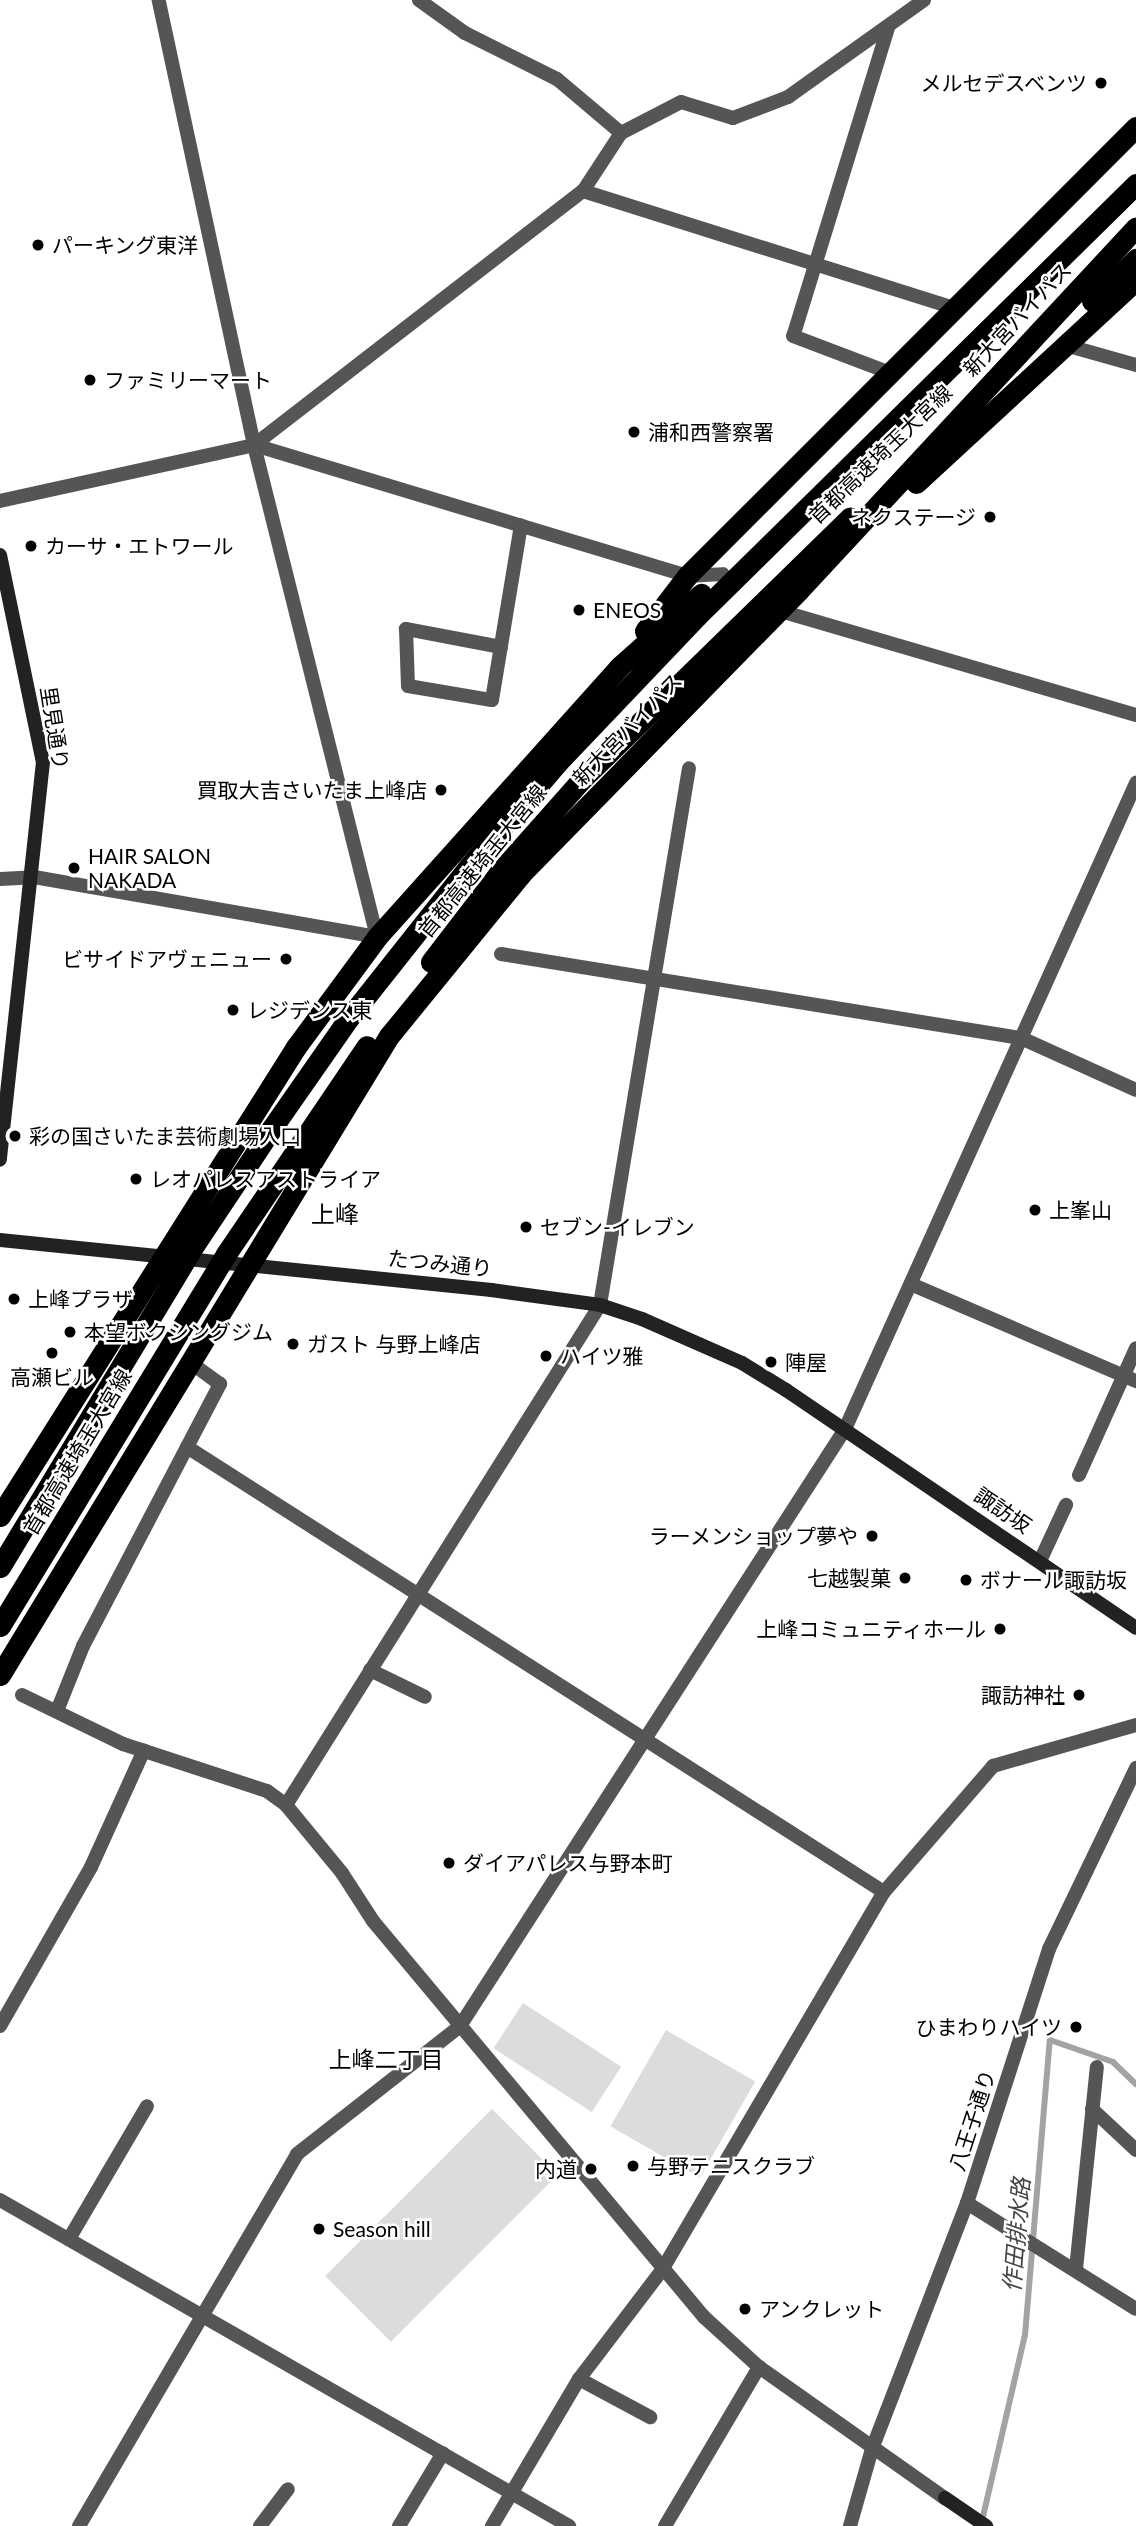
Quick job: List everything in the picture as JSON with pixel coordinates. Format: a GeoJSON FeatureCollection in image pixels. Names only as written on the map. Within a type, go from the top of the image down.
{"type":"FeatureCollection","features":[{"type":"Feature","properties":{"kind":"highway"},"geometry":{"type":"LineString","coordinates":[[619,667],[687,576],[958,309],[1136,127]]}},
{"type":"Feature","properties":{"kind":"highway","name":"首都高速埼玉大宮線"},"geometry":{"type":"LineString","coordinates":[[0,1567],[195,1244],[272,1128],[348,1019],[470,865],[558,762],[697,617],[1136,184]]}},
{"type":"Feature","properties":{"kind":"highway","name":"新大宮バイパス"},"geometry":{"type":"LineString","coordinates":[[0,1516],[296,1046],[377,937],[619,667],[723,574],[1136,190]]}},
{"type":"Feature","properties":{"kind":"highway","name":"新大宮バイパス"},"geometry":{"type":"LineString","coordinates":[[0,1675],[247,1263],[389,1036],[521,874],[799,590],[1136,227]]}},
{"type":"Feature","properties":{"kind":"highway","name":"首都高速埼玉大宮線"},"geometry":{"type":"LineString","coordinates":[[0,1626],[298,1144],[499,873],[583,778],[1136,236]]}},
{"type":"Feature","properties":{"kind":"highway"},"geometry":{"type":"LineString","coordinates":[[896,474],[1019,372],[1136,259]]}},
{"type":"Feature","properties":{"kind":"highway"},"geometry":{"type":"LineString","coordinates":[[799,590],[1136,280]]}},
{"type":"Feature","properties":{"kind":"main road","name":"里見通り"},"geometry":{"type":"LineString","coordinates":[[0,555],[43,761],[34,877],[0,1160]]}},
{"type":"Feature","properties":{"kind":"main road","name":"たつみ通り"},"geometry":{"type":"LineString","coordinates":[[0,1240],[164,1254],[600,1305],[742,1363],[845,1429]]}},
{"type":"Feature","properties":{"kind":"main road","name":"諏訪坂"},"geometry":{"type":"LineString","coordinates":[[845,1429],[1136,1628]]}},
{"type":"Feature","properties":{"kind":"main road"},"geometry":{"type":"LineString","coordinates":[[945,2498],[978,2524]]}},
{"type":"Feature","properties":{"kind":"street"},"geometry":{"type":"LineString","coordinates":[[0,878],[34,877],[377,937],[254,445],[159,0]]}},
{"type":"Feature","properties":{"kind":"street"},"geometry":{"type":"LineString","coordinates":[[419,0],[465,33],[557,79],[621,133]]}},
{"type":"Feature","properties":{"kind":"street"},"geometry":{"type":"LineString","coordinates":[[0,501],[254,445],[583,191],[621,133],[681,102],[733,118],[789,97],[924,0]]}},
{"type":"Feature","properties":{"kind":"street"},"geometry":{"type":"LineString","coordinates":[[888,28],[793,337],[892,374]]}},
{"type":"Feature","properties":{"kind":"street"},"geometry":{"type":"LineString","coordinates":[[583,191],[817,261],[958,309]]}},
{"type":"Feature","properties":{"kind":"street"},"geometry":{"type":"LineString","coordinates":[[1065,345],[1136,365]]}},
{"type":"Feature","properties":{"kind":"street"},"geometry":{"type":"LineString","coordinates":[[254,445],[687,576],[723,574]]}},
{"type":"Feature","properties":{"kind":"street"},"geometry":{"type":"LineString","coordinates":[[501,647],[406,629],[408,686],[492,700],[501,647],[521,525]]}},
{"type":"Feature","properties":{"kind":"street"},"geometry":{"type":"LineString","coordinates":[[777,610],[1136,715]]}},
{"type":"Feature","properties":{"kind":"street"},"geometry":{"type":"LineString","coordinates":[[286,1805],[600,1305],[689,768]]}},
{"type":"Feature","properties":{"kind":"street"},"geometry":{"type":"LineString","coordinates":[[79,2526],[297,2154],[460,2026],[845,1429],[913,1286],[1136,783]]}},
{"type":"Feature","properties":{"kind":"street"},"geometry":{"type":"LineString","coordinates":[[501,954],[1021,1038],[1136,1090]]}},
{"type":"Feature","properties":{"kind":"street"},"geometry":{"type":"LineString","coordinates":[[913,1286],[1130,1378]]}},
{"type":"Feature","properties":{"kind":"street"},"geometry":{"type":"LineString","coordinates":[[1079,1475],[1130,1378],[1136,1349]]}},
{"type":"Feature","properties":{"kind":"street"},"geometry":{"type":"LineString","coordinates":[[57,1711],[83,1646],[220,1384],[188,1361]]}},
{"type":"Feature","properties":{"kind":"street"},"geometry":{"type":"LineString","coordinates":[[187,1447],[884,1892]]}},
{"type":"Feature","properties":{"kind":"street"},"geometry":{"type":"LineString","coordinates":[[1040,1561],[1066,1505]]}},
{"type":"Feature","properties":{"kind":"street"},"geometry":{"type":"LineString","coordinates":[[370,1670],[425,1697]]}},
{"type":"Feature","properties":{"kind":"street"},"geometry":{"type":"LineString","coordinates":[[22,1695],[144,1750],[267,1791],[286,1805],[460,2026],[704,2317],[760,2367],[872,2449],[945,2498]]}},
{"type":"Feature","properties":{"kind":"street"},"geometry":{"type":"LineString","coordinates":[[492,2526],[579,2379],[662,2270],[884,1892],[993,1766],[1136,1725]]}},
{"type":"Feature","properties":{"kind":"street"},"geometry":{"type":"LineString","coordinates":[[0,2026],[91,1867],[144,1750]]}},
{"type":"Feature","properties":{"kind":"street","name":"八王子通り"},"geometry":{"type":"LineString","coordinates":[[850,2526],[872,2449],[967,2203],[1049,1949],[1132,1785],[1136,1768]]}},
{"type":"Feature","properties":{"kind":"street"},"geometry":{"type":"LineString","coordinates":[[1076,2269],[1097,2067]]}},
{"type":"Feature","properties":{"kind":"street"},"geometry":{"type":"LineString","coordinates":[[69,2239],[147,2106]]}},
{"type":"Feature","properties":{"kind":"street"},"geometry":{"type":"LineString","coordinates":[[1093,2109],[1136,2150]]}},
{"type":"Feature","properties":{"kind":"street"},"geometry":{"type":"LineString","coordinates":[[0,2200],[569,2526]]}},
{"type":"Feature","properties":{"kind":"street"},"geometry":{"type":"LineString","coordinates":[[967,2203],[1136,2309]]}},
{"type":"Feature","properties":{"kind":"street"},"geometry":{"type":"LineString","coordinates":[[665,2526],[760,2367]]}},
{"type":"Feature","properties":{"kind":"street"},"geometry":{"type":"LineString","coordinates":[[579,2379],[650,2417]]}},
{"type":"Feature","properties":{"kind":"street"},"geometry":{"type":"LineString","coordinates":[[399,2526],[443,2453]]}},
{"type":"Feature","properties":{"kind":"street"},"geometry":{"type":"LineString","coordinates":[[260,2526],[288,2489]]}},
{"type":"Feature","properties":{"kind":"shaded area"},"geometry":{"type":"Polygon","coordinates":[[[523,2003],[621,2067],[592,2112],[494,2048],[523,2003]]]}},
{"type":"Feature","properties":{"kind":"shaded area"},"geometry":{"type":"Polygon","coordinates":[[[666,2030],[755,2082],[700,2178],[611,2126],[666,2030]]]}},
{"type":"Feature","properties":{"kind":"shaded area"},"geometry":{"type":"Polygon","coordinates":[[[492,2109],[558,2175],[391,2342],[325,2276],[492,2109]]]}},
{"type":"Feature","properties":{"kind":"waterway","name":"作田排水路"},"geometry":{"type":"LineString","coordinates":[[982,2521],[1025,2335],[1050,2040],[1113,2062],[1136,2084]]}},
{"type":"Feature","properties":{"kind":"place","name":"メルセデスベンツ"},"geometry":{"type":"Point","coordinates":[1101,83]}},
{"type":"Feature","properties":{"kind":"place","name":"パーキング東洋"},"geometry":{"type":"Point","coordinates":[38,245]}},
{"type":"Feature","properties":{"kind":"place","name":"ファミリーマート"},"geometry":{"type":"Point","coordinates":[90,380]}},
{"type":"Feature","properties":{"kind":"place","name":"浦和西警察署"},"geometry":{"type":"Point","coordinates":[634,432]}},
{"type":"Feature","properties":{"kind":"place","name":"ネクステージ"},"geometry":{"type":"Point","coordinates":[990,517]}},
{"type":"Feature","properties":{"kind":"place","name":"カーサ・エトワール"},"geometry":{"type":"Point","coordinates":[31,546]}},
{"type":"Feature","properties":{"kind":"place","name":"ENEOS"},"geometry":{"type":"Point","coordinates":[579,610]}},
{"type":"Feature","properties":{"kind":"place","name":"買取大吉さいたま上峰店"},"geometry":{"type":"Point","coordinates":[441,790]}},
{"type":"Feature","properties":{"kind":"place","name":"HAIR SALON NAKADA"},"geometry":{"type":"Point","coordinates":[74,868]}},
{"type":"Feature","properties":{"kind":"place","name":"ビサイドアヴェニュー"},"geometry":{"type":"Point","coordinates":[286,959]}},
{"type":"Feature","properties":{"kind":"place","name":"レジデンス東"},"geometry":{"type":"Point","coordinates":[233,1010]}},
{"type":"Feature","properties":{"kind":"place","name":"彩の国さいたま芸術劇場入口"},"geometry":{"type":"Point","coordinates":[15,1136]}},
{"type":"Feature","properties":{"kind":"place","name":"レオパレスアストライア"},"geometry":{"type":"Point","coordinates":[136,1179]}},
{"type":"Feature","properties":{"kind":"place","name":"上峯山"},"geometry":{"type":"Point","coordinates":[1035,1210]}},
{"type":"Feature","properties":{"kind":"place","name":"セブン-イレブン"},"geometry":{"type":"Point","coordinates":[526,1227]}},
{"type":"Feature","properties":{"kind":"place","name":"上峰プラザ"},"geometry":{"type":"Point","coordinates":[14,1299]}},
{"type":"Feature","properties":{"kind":"place","name":"本望ボクシングジム"},"geometry":{"type":"Point","coordinates":[70,1332]}},
{"type":"Feature","properties":{"kind":"place","name":"ガスト 与野上峰店"},"geometry":{"type":"Point","coordinates":[293,1344]}},
{"type":"Feature","properties":{"kind":"place","name":"高瀬ビル"},"geometry":{"type":"Point","coordinates":[52,1353]}},
{"type":"Feature","properties":{"kind":"place","name":"ハイツ雅"},"geometry":{"type":"Point","coordinates":[546,1356]}},
{"type":"Feature","properties":{"kind":"place","name":"陣屋"},"geometry":{"type":"Point","coordinates":[771,1362]}},
{"type":"Feature","properties":{"kind":"place","name":"ラーメンショップ夢や"},"geometry":{"type":"Point","coordinates":[872,1536]}},
{"type":"Feature","properties":{"kind":"place","name":"七越製菓"},"geometry":{"type":"Point","coordinates":[905,1578]}},
{"type":"Feature","properties":{"kind":"place","name":"ボナール諏訪坂"},"geometry":{"type":"Point","coordinates":[966,1580]}},
{"type":"Feature","properties":{"kind":"place","name":"上峰コミュニティホール"},"geometry":{"type":"Point","coordinates":[1000,1629]}},
{"type":"Feature","properties":{"kind":"place","name":"諏訪神社"},"geometry":{"type":"Point","coordinates":[1079,1695]}},
{"type":"Feature","properties":{"kind":"place","name":"ダイアパレス与野本町"},"geometry":{"type":"Point","coordinates":[449,1863]}},
{"type":"Feature","properties":{"kind":"place","name":"ひまわりハイツ"},"geometry":{"type":"Point","coordinates":[1076,2027]}},
{"type":"Feature","properties":{"kind":"place","name":"与野テニスクラブ"},"geometry":{"type":"Point","coordinates":[633,2166]}},
{"type":"Feature","properties":{"kind":"place","name":"内道"},"geometry":{"type":"Point","coordinates":[591,2169]}},
{"type":"Feature","properties":{"kind":"place","name":"Season hill"},"geometry":{"type":"Point","coordinates":[319,2229]}},
{"type":"Feature","properties":{"kind":"place","name":"アンクレット"},"geometry":{"type":"Point","coordinates":[745,2309]}},
{"type":"Feature","properties":{"kind":"district","name":"上峰"},"geometry":{"type":"Point","coordinates":[335,1214]}},
{"type":"Feature","properties":{"kind":"district","name":"上峰二丁目"},"geometry":{"type":"Point","coordinates":[386,2059]}}]}
